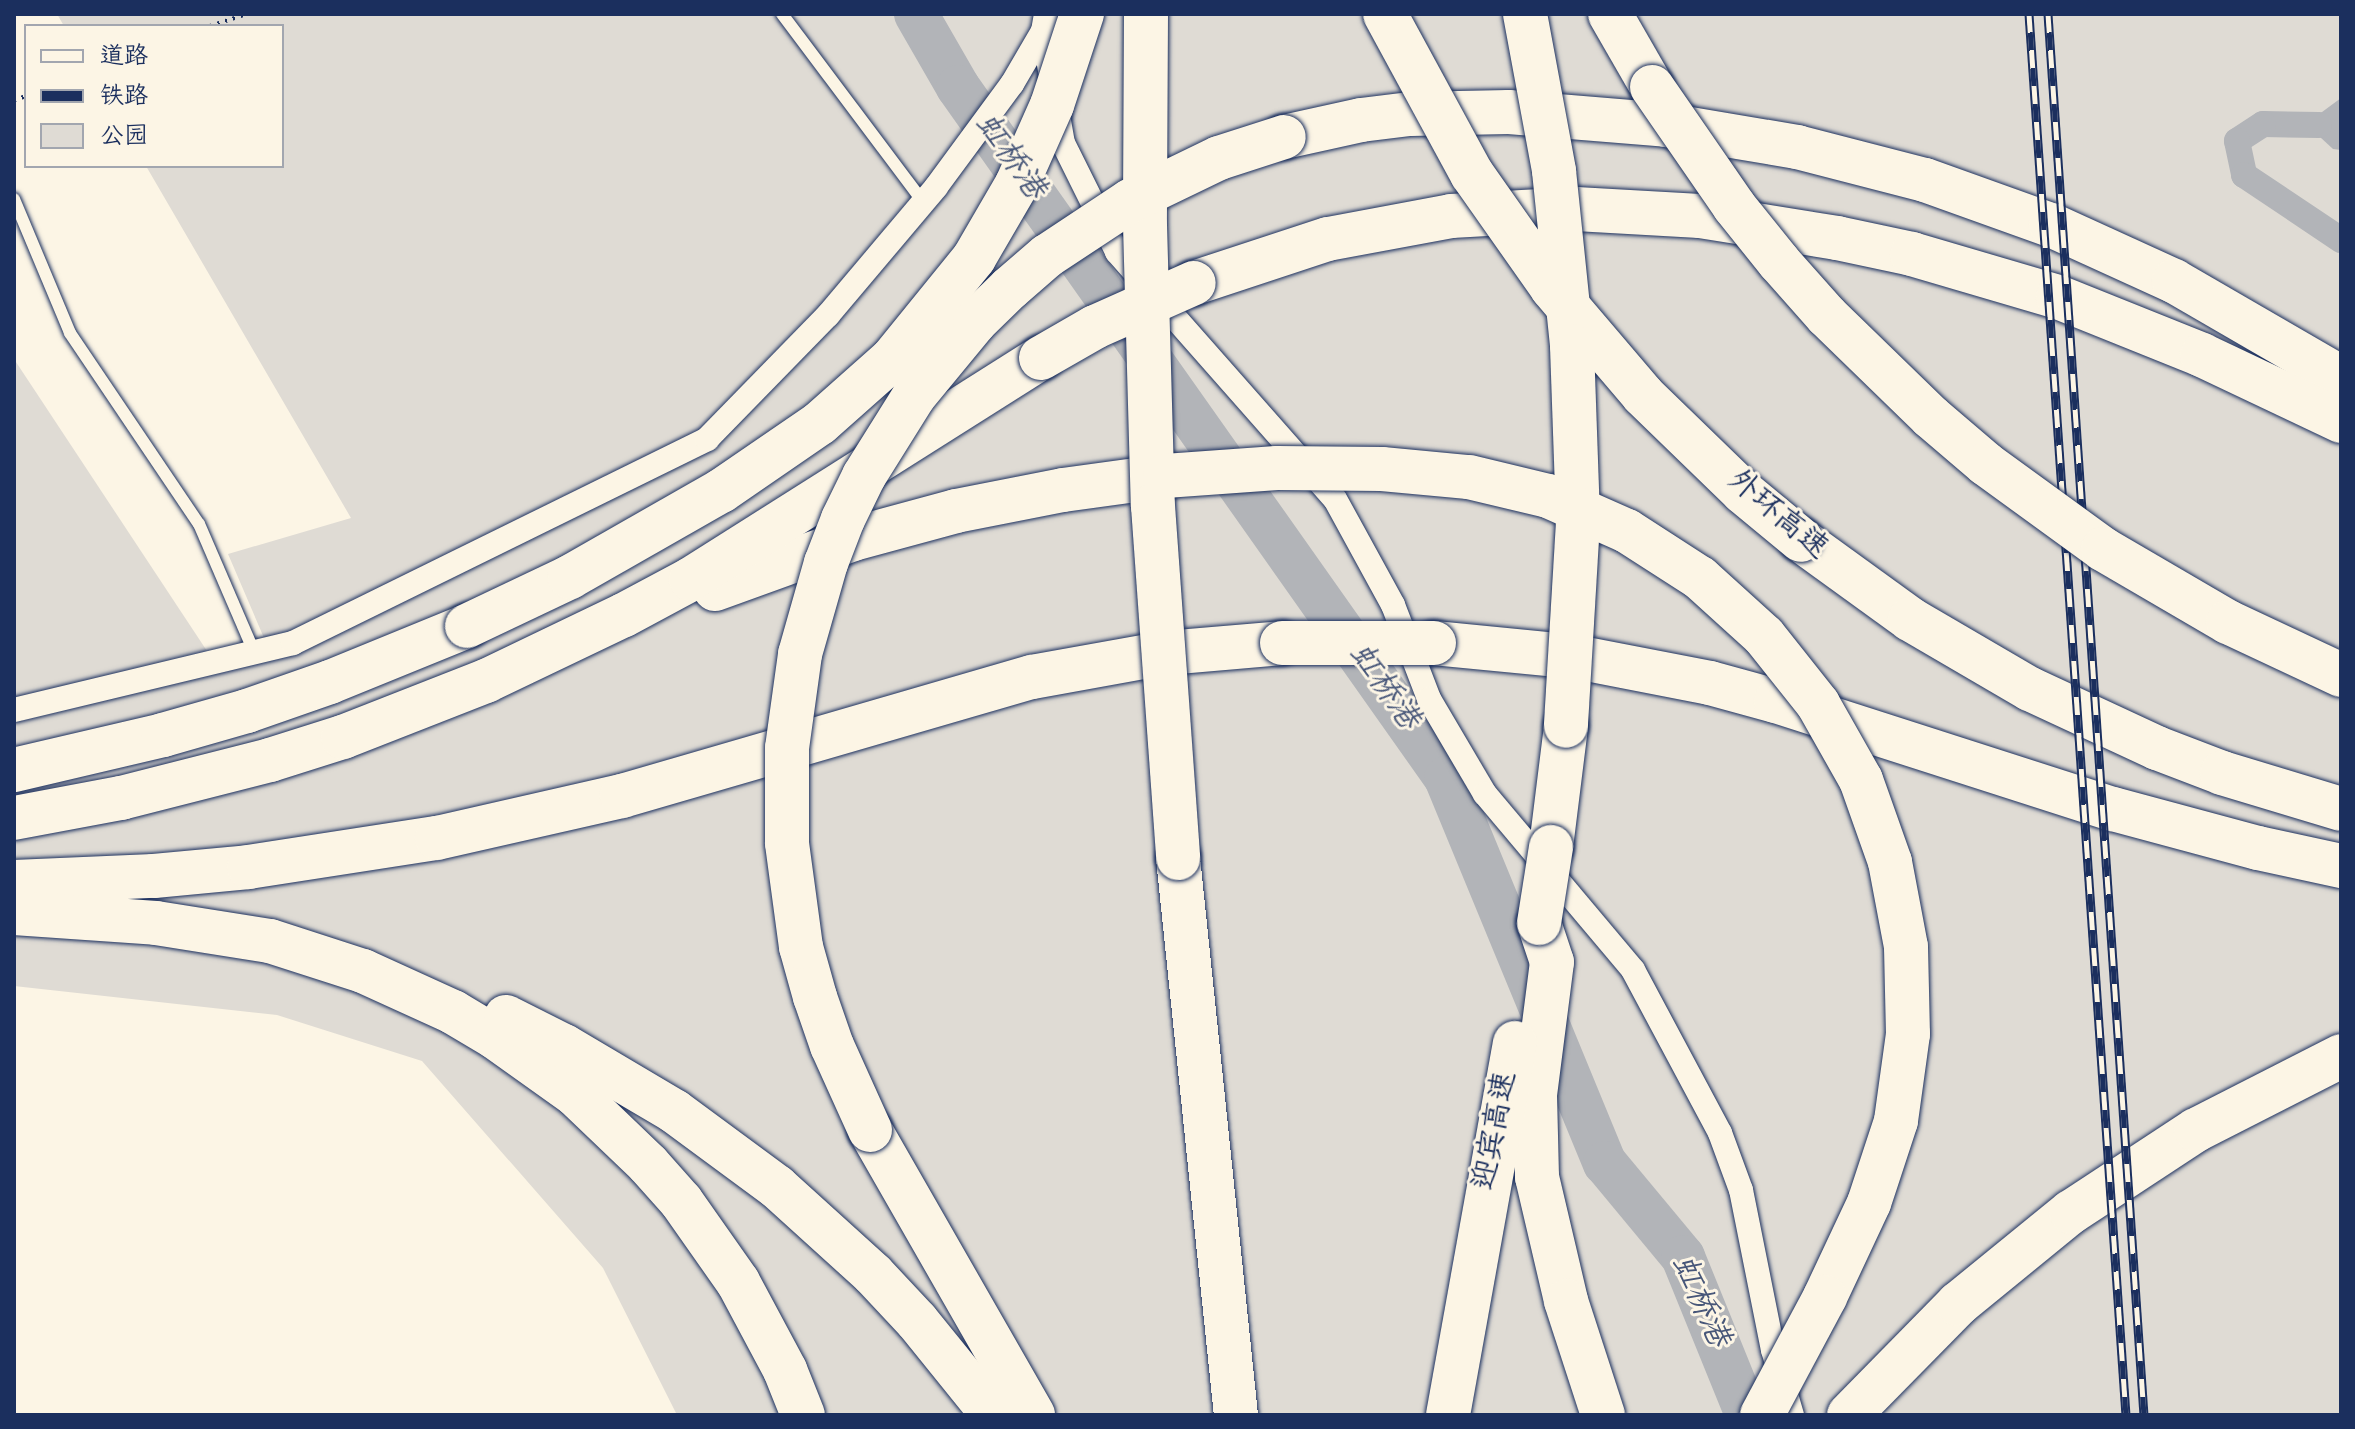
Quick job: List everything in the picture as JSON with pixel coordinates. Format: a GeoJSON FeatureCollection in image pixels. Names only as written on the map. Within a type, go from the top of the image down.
{"type":"FeatureCollection","features":[{"type":"Feature","properties":{"kind":"highway"},"geometry":{"type":"LineString","coordinates":[[1146,14],[1149,397],[1161,646],[1178,858],[1236,1415]]}},
{"type":"Feature","properties":{"kind":"highway","name":"外环高速"},"geometry":{"type":"LineString","coordinates":[[1385,14],[1472,174],[1552,288],[1662,415],[1743,492],[1801,540],[1910,619],[2043,696],[2170,753],[2341,809]]}},
{"type":"Feature","properties":{"kind":"highway","name":"迎宾高速"},"geometry":{"type":"LineString","coordinates":[[1448,1415],[1482,1213],[1539,923],[1551,847],[1572,653],[1577,433],[1565,258],[1551,156],[1525,14]]}},
{"type":"Feature","properties":{"kind":"highway"},"geometry":{"type":"LineString","coordinates":[[1610,14],[1652,87],[1734,206],[1827,316],[1931,417],[2032,499],[2115,556],[2228,622],[2341,675]]}},
{"type":"Feature","properties":{"kind":"highway"},"geometry":{"type":"LineString","coordinates":[[14,770],[135,743],[247,711],[330,682],[467,626],[582,570],[721,491],[820,423],[892,359],[948,293],[1011,197],[1047,119],[1057,20]]}},
{"type":"Feature","properties":{"kind":"highway"},"geometry":{"type":"LineString","coordinates":[[1033,1415],[870,1130],[832,1046],[801,947],[792,895],[785,812],[787,748],[800,654],[826,563],[843,519],[864,476],[914,396],[964,334],[1047,256],[1130,201],[1219,158],[1284,137],[1361,120],[1410,114],[1509,112],[1666,125],[1797,147],[1925,180],[2051,225],[2174,281],[2341,378]]}},
{"type":"Feature","properties":{"kind":"highway"},"geometry":{"type":"LineString","coordinates":[[14,818],[196,780],[343,737],[486,681],[672,589],[1095,327],[1194,283],[1328,239],[1451,216],[1576,209],[1700,216],[1897,251],[2058,297],[2202,355],[2341,421]]}},
{"type":"Feature","properties":{"kind":"highway"},"geometry":{"type":"LineString","coordinates":[[672,589],[711,590],[853,539],[956,511],[1063,490],[1165,476],[1277,468],[1382,469],[1469,477],[1548,496],[1627,531],[1700,578],[1764,636],[1818,704],[1861,780],[1890,862],[1906,947],[1908,1034],[1896,1121],[1869,1203],[1832,1283],[1762,1415]]}},
{"type":"Feature","properties":{"kind":"highway"},"geometry":{"type":"LineString","coordinates":[[14,882],[154,876],[249,867],[437,838],[622,796],[1032,677],[1166,653],[1282,643],[1434,643],[1576,657],[1710,683],[1776,701],[2113,809],[2341,866]]}},
{"type":"Feature","properties":{"kind":"highway"},"geometry":{"type":"LineString","coordinates":[[14,913],[156,923],[270,941],[363,971],[453,1012],[495,1037],[576,1095],[639,1155],[681,1201],[745,1293],[785,1370],[803,1415]]}},
{"type":"Feature","properties":{"kind":"highway"},"geometry":{"type":"LineString","coordinates":[[1539,923],[1552,962],[1535,1095],[1537,1177],[1559,1276],[1603,1415]]}},
{"type":"Feature","properties":{"kind":"highway"},"geometry":{"type":"LineString","coordinates":[[453,1012],[496,1012],[564,1046],[652,1097],[726,1148],[826,1229],[873,1274],[925,1331],[993,1415]]}},
{"type":"Feature","properties":{"kind":"highway"},"geometry":{"type":"LineString","coordinates":[[1849,1415],[1958,1304],[2071,1212],[2196,1130],[2341,1056]]}},
{"type":"Feature","properties":{"kind":"street"},"geometry":{"type":"LineString","coordinates":[[14,710],[293,643],[707,439],[828,315],[930,194],[1057,20]]}},
{"type":"Feature","properties":{"kind":"street"},"geometry":{"type":"LineString","coordinates":[[1057,20],[1063,143],[1117,252],[1335,499],[1393,605],[1429,699],[1485,794],[1633,970],[1720,1133],[1741,1190],[1773,1350],[1792,1415]]}},
{"type":"Feature","properties":{"kind":"lane"},"geometry":{"type":"LineString","coordinates":[[782,14],[930,194]]}},
{"type":"Feature","properties":{"kind":"lane"},"geometry":{"type":"LineString","coordinates":[[14,199],[70,333],[199,524],[254,652]]}},
{"type":"Feature","properties":{"kind":"path"},"geometry":{"type":"LineString","coordinates":[[216,24],[248,14]]}},
{"type":"Feature","properties":{"kind":"green space"},"geometry":{"type":"Polygon","coordinates":[[[57,14],[2341,14],[2341,1415],[677,1415],[603,1268],[422,1061],[277,1015],[14,986],[14,723],[273,659],[228,554],[351,518],[147,168],[284,168],[284,24],[63,24],[57,14]]]}},
{"type":"Feature","properties":{"kind":"green space"},"geometry":{"type":"Polygon","coordinates":[[[14,359],[207,651],[56,705],[14,709],[14,359]]]}},
{"type":"Feature","properties":{"kind":"shaded area"},"geometry":{"type":"Polygon","coordinates":[[[2341,98],[2341,150],[2333,149],[2320,137],[2318,115],[2341,98]]]}},
{"type":"Feature","properties":{"kind":"waterway","name":"虹桥港"},"geometry":{"type":"LineString","coordinates":[[916,14],[958,87],[1446,778],[1605,1163],[1683,1257],[1747,1415]]}},
{"type":"Feature","properties":{"kind":"waterway"},"geometry":{"type":"LineString","coordinates":[[2319,125],[2263,124],[2237,141],[2244,175],[2341,240]]}},
{"type":"Feature","properties":{"kind":"railway"},"geometry":{"type":"LineString","coordinates":[[2029,14],[2126,1415]]}},
{"type":"Feature","properties":{"kind":"railway"},"geometry":{"type":"LineString","coordinates":[[2048,14],[2144,1415]]}}]}
